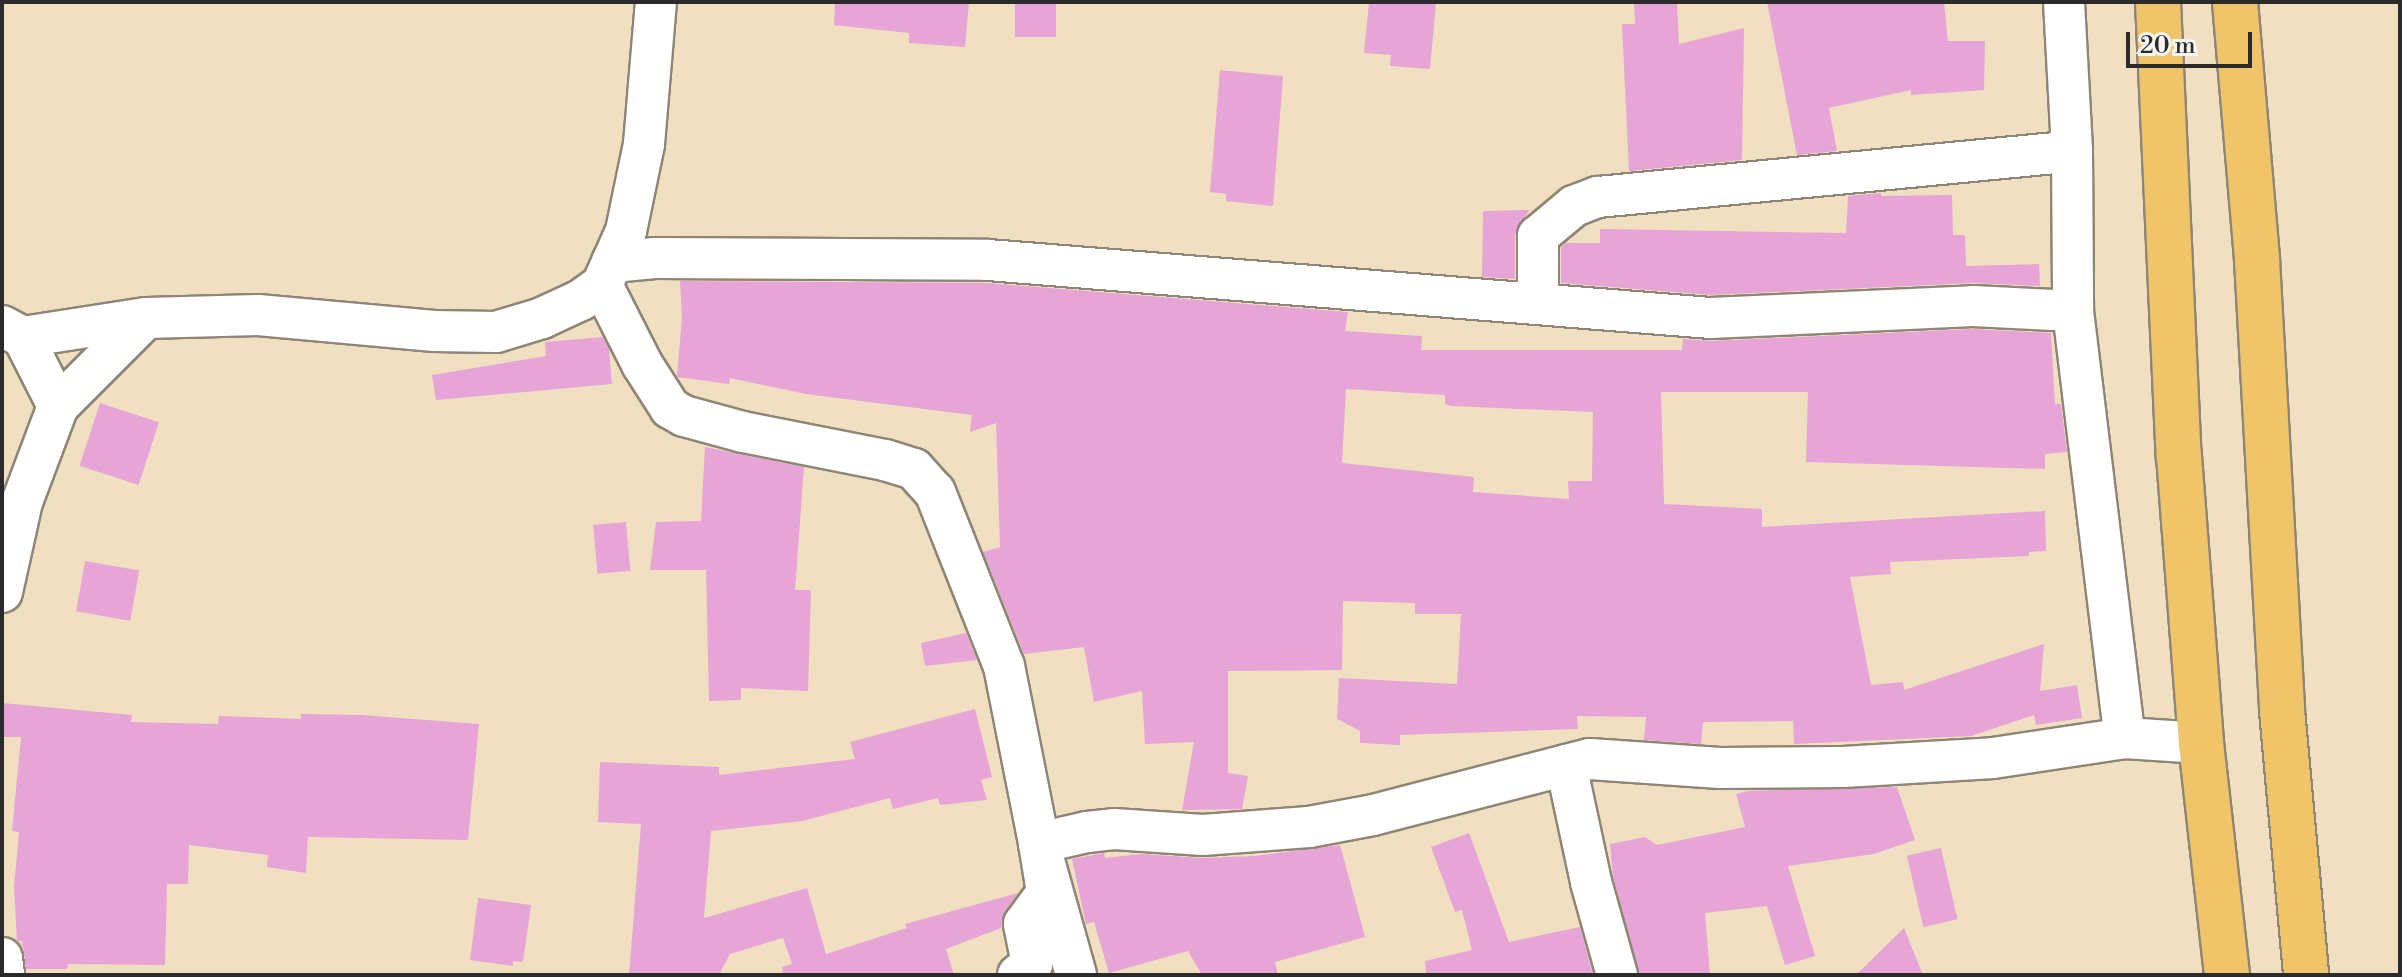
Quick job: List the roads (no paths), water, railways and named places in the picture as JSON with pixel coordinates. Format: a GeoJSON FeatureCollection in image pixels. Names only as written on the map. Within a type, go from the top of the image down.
{"type":"FeatureCollection","features":[{"type":"Feature","properties":{"kind":"highway"},"geometry":{"type":"LineString","coordinates":[[2158,2],[2179,456],[2201,743],[2227,975]]}},
{"type":"Feature","properties":{"kind":"highway"},"geometry":{"type":"LineString","coordinates":[[2235,2],[2257,260],[2282,710],[2306,975]]}},
{"type":"Feature","properties":{"kind":"street"},"geometry":{"type":"LineString","coordinates":[[58,406],[12,332],[146,318],[258,315],[434,331],[496,332],[542,318],[581,300],[607,273],[626,231],[644,144],[656,2]]}},
{"type":"Feature","properties":{"kind":"street"},"geometry":{"type":"LineString","coordinates":[[2064,2],[2072,151],[2073,311],[2125,738]]}},
{"type":"Feature","properties":{"kind":"street"},"geometry":{"type":"LineString","coordinates":[[1538,304],[1538,236],[1574,206],[1598,197],[2072,151]]}},
{"type":"Feature","properties":{"kind":"street"},"geometry":{"type":"LineString","coordinates":[[607,273],[655,258],[988,260],[1711,318],[1973,306],[2073,311]]}},
{"type":"Feature","properties":{"kind":"street"},"geometry":{"type":"LineString","coordinates":[[607,273],[642,364],[670,408],[684,416],[743,432],[885,460],[914,469],[935,492],[1004,666],[1039,843],[1047,892],[1024,924],[1032,964],[1018,975]]}},
{"type":"Feature","properties":{"kind":"street"},"geometry":{"type":"LineString","coordinates":[[2,592],[22,502],[58,406],[146,318]]}},
{"type":"Feature","properties":{"kind":"street"},"geometry":{"type":"LineString","coordinates":[[1039,843],[1114,829],[1203,835],[1309,827],[1373,815],[1590,759],[1720,768],[1843,767],[1993,758],[2125,738],[2201,743]]}},
{"type":"Feature","properties":{"kind":"street"},"geometry":{"type":"LineString","coordinates":[[1566,765],[1591,882],[1617,975]]}},
{"type":"Feature","properties":{"kind":"street"},"geometry":{"type":"LineString","coordinates":[[1039,843],[1076,975]]}},
{"type":"Feature","properties":{"kind":"street"},"geometry":{"type":"LineString","coordinates":[[2,958],[4,975]]}}]}
